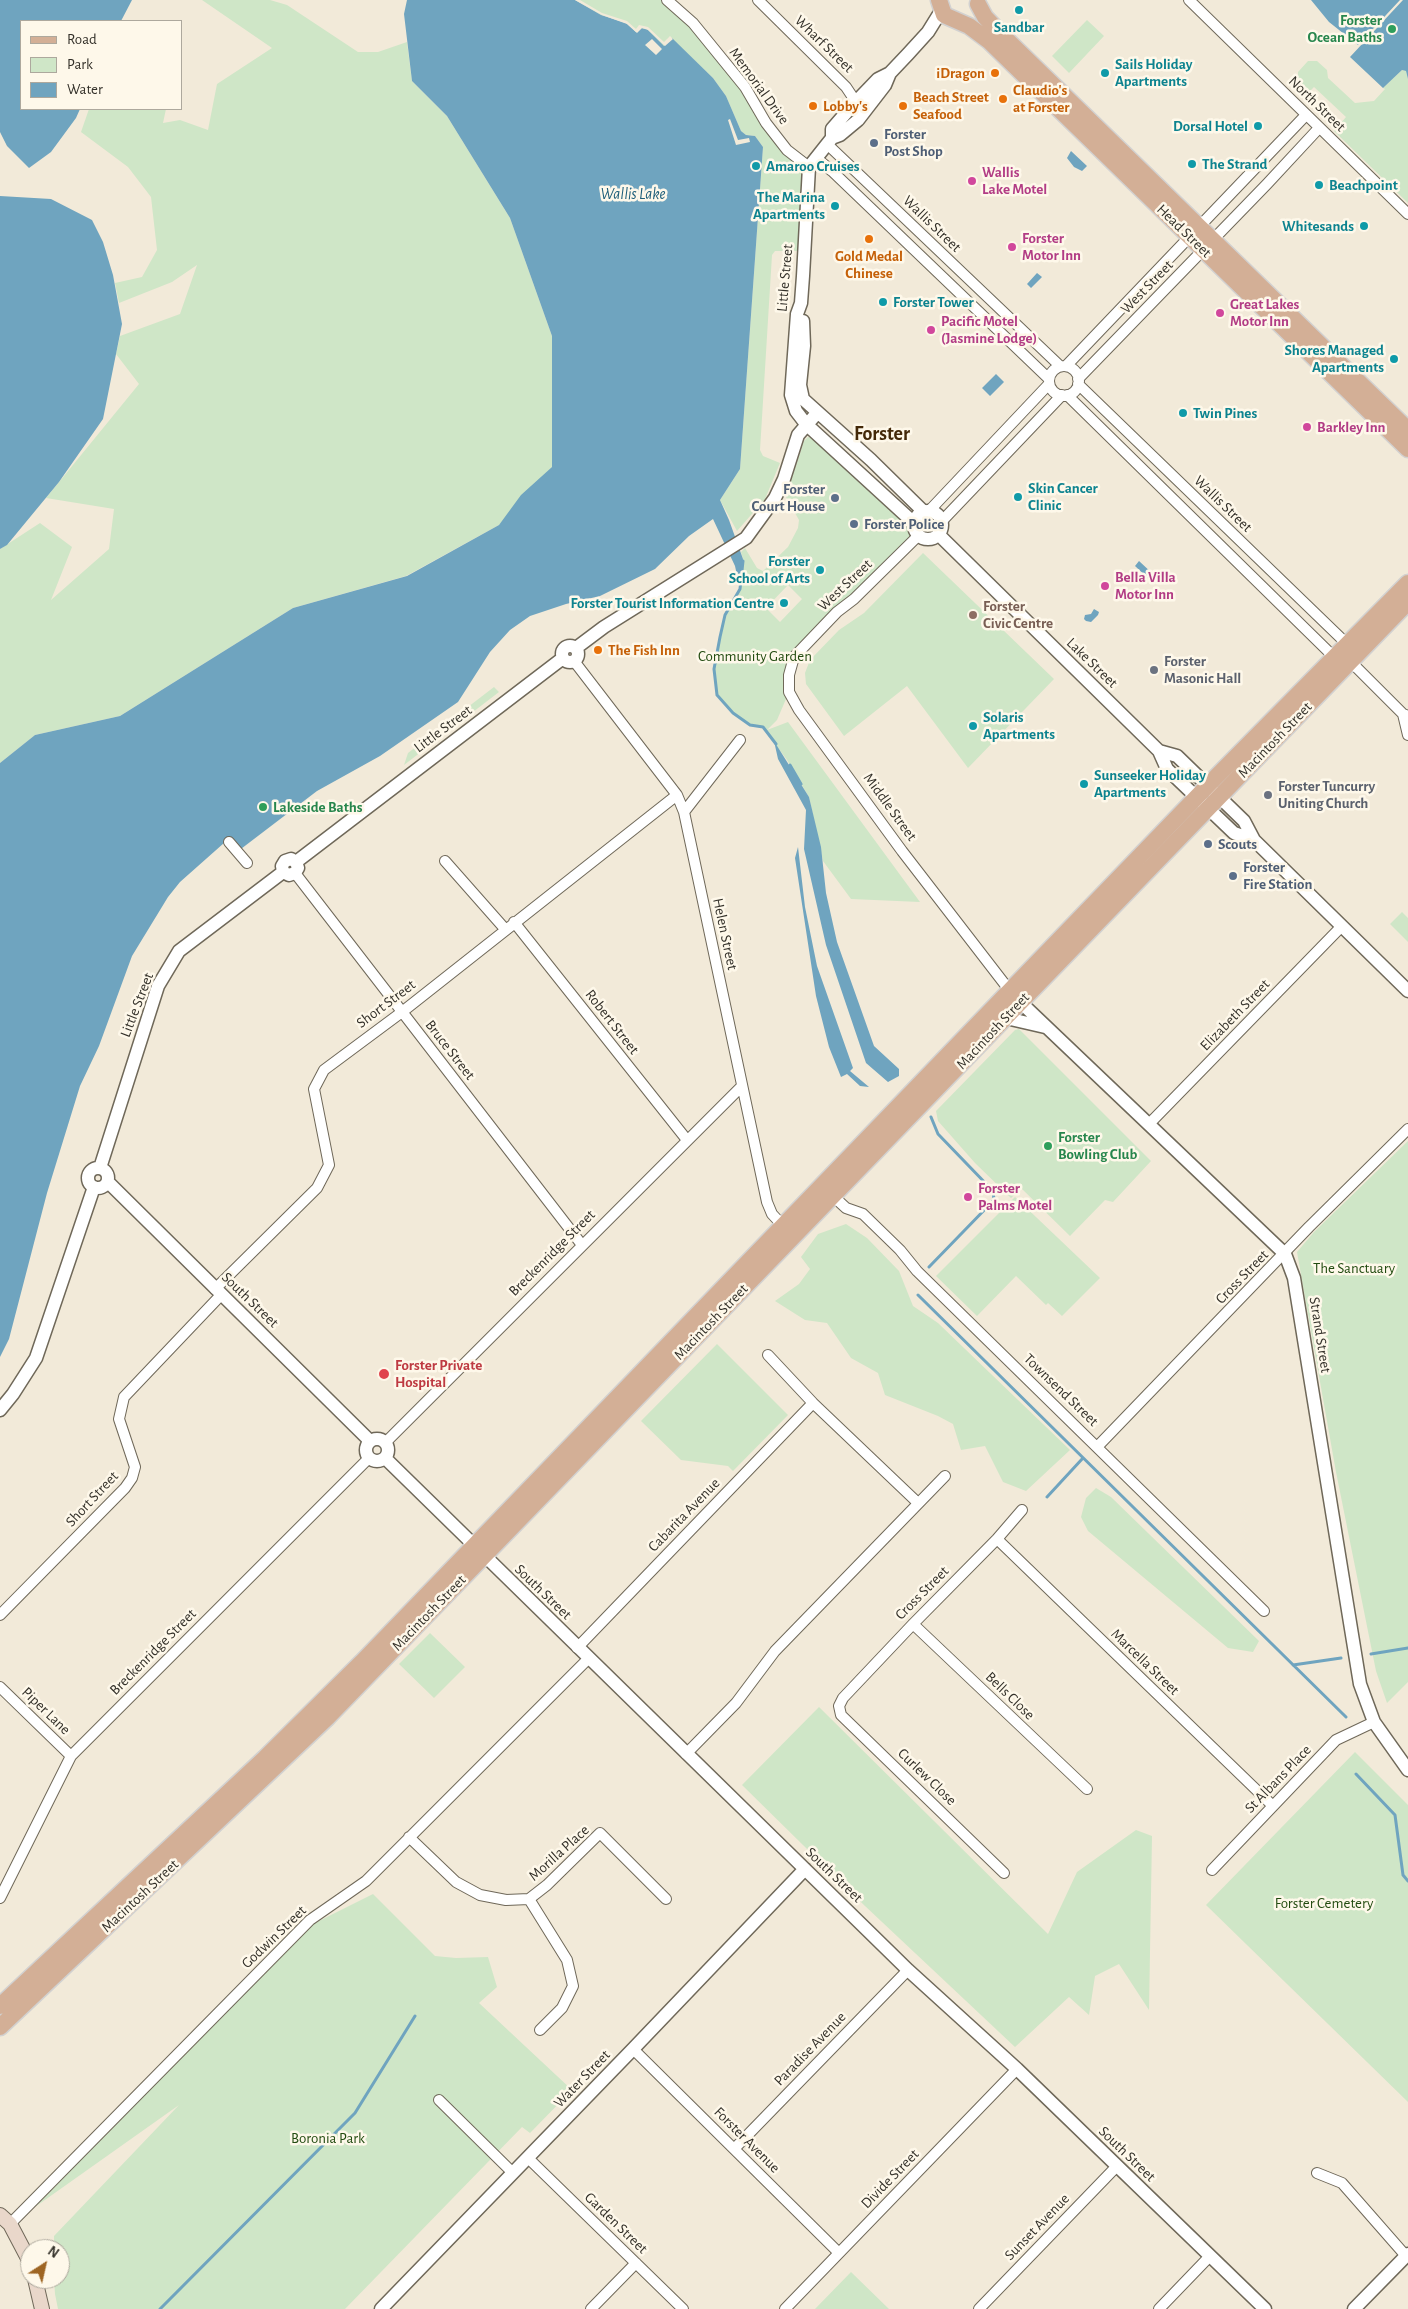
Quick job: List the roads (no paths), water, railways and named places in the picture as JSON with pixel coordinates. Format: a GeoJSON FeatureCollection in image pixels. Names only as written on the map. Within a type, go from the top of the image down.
{"type":"FeatureCollection","features":[{"type":"Feature","properties":{"kind":"main road"},"geometry":{"type":"LineString","coordinates":[[943,9],[970,18],[978,2]]}},
{"type":"Feature","properties":{"kind":"main road","name":"Head Street"},"geometry":{"type":"LineString","coordinates":[[978,2],[985,17],[997,31],[1195,233]]}},
{"type":"Feature","properties":{"kind":"main road","name":"Head Street"},"geometry":{"type":"LineString","coordinates":[[943,9],[989,41],[1408,430]]}},
{"type":"Feature","properties":{"kind":"main road","name":"Head Street"},"geometry":{"type":"LineString","coordinates":[[1208,245],[1408,449]]}},
{"type":"Feature","properties":{"kind":"main road","name":"Macintosh Street"},"geometry":{"type":"LineString","coordinates":[[0,2027],[328,1717],[479,1552],[788,1232],[1017,991],[1208,798],[1345,655],[1408,583]]}},
{"type":"Feature","properties":{"kind":"main road","name":"Macintosh Street"},"geometry":{"type":"LineString","coordinates":[[1345,655],[1408,602]]}},
{"type":"Feature","properties":{"kind":"main road","name":"Macintosh Street"},"geometry":{"type":"LineString","coordinates":[[788,1232],[833,1196],[1006,1018],[1017,991],[1037,983],[1208,798]]}},
{"type":"Feature","properties":{"kind":"main road","name":"Macintosh Street"},"geometry":{"type":"LineString","coordinates":[[0,2005],[266,1758],[479,1552]]}},
{"type":"Feature","properties":{"kind":"main road"},"geometry":{"type":"LineString","coordinates":[[5,2220],[20,2245]]}},
{"type":"Feature","properties":{"kind":"main road"},"geometry":{"type":"LineString","coordinates":[[37,2289],[42,2309]]}},
{"type":"Feature","properties":{"kind":"street","name":"Memorial Drive"},"geometry":{"type":"LineString","coordinates":[[667,0],[692,24],[745,87],[766,123],[787,150],[812,162]]}},
{"type":"Feature","properties":{"kind":"street","name":"Wharf Street"},"geometry":{"type":"LineString","coordinates":[[758,0],[846,87],[856,100],[861,116]]}},
{"type":"Feature","properties":{"kind":"street","name":"North Street"},"geometry":{"type":"LineString","coordinates":[[1189,0],[1408,214]]}},
{"type":"Feature","properties":{"kind":"street","name":"North Street"},"geometry":{"type":"LineString","coordinates":[[1196,0],[1205,15]]}},
{"type":"Feature","properties":{"kind":"street"},"geometry":{"type":"LineString","coordinates":[[812,162],[829,141],[847,129],[861,116],[885,85],[890,73],[928,32],[943,9]]}},
{"type":"Feature","properties":{"kind":"street"},"geometry":{"type":"LineString","coordinates":[[829,141],[832,129],[856,100],[878,79],[890,73]]}},
{"type":"Feature","properties":{"kind":"street","name":"West Street"},"geometry":{"type":"LineString","coordinates":[[1063,366],[1195,233],[1306,115]]}},
{"type":"Feature","properties":{"kind":"street","name":"West Street"},"geometry":{"type":"LineString","coordinates":[[1078,381],[1320,128]]}},
{"type":"Feature","properties":{"kind":"street","name":"Wallis Street"},"geometry":{"type":"LineString","coordinates":[[829,141],[1063,366]]}},
{"type":"Feature","properties":{"kind":"street","name":"Little Street"},"geometry":{"type":"LineString","coordinates":[[100,1168],[158,986],[179,951],[569,660],[562,653],[564,648],[569,645],[576,648],[604,627],[743,540],[756,527],[775,498],[784,479],[796,438],[806,424],[796,411],[791,395],[798,314],[801,303],[812,162]]}},
{"type":"Feature","properties":{"kind":"street","name":"Wallis Street"},"geometry":{"type":"LineString","coordinates":[[812,162],[832,171],[1049,382]]}},
{"type":"Feature","properties":{"kind":"street"},"geometry":{"type":"LineString","coordinates":[[801,303],[805,338],[802,399],[872,460],[926,511],[937,514],[939,528]]}},
{"type":"Feature","properties":{"kind":"street"},"geometry":{"type":"LineString","coordinates":[[1063,366],[1072,368],[1078,381],[1074,391],[1064,395],[939,528],[926,539],[919,536],[914,529],[917,516],[926,511],[1049,382],[1052,371],[1063,366]]}},
{"type":"Feature","properties":{"kind":"street","name":"Wallis Street"},"geometry":{"type":"LineString","coordinates":[[1078,381],[1406,715]]}},
{"type":"Feature","properties":{"kind":"street"},"geometry":{"type":"LineString","coordinates":[[1049,382],[1054,392],[1064,395]]}},
{"type":"Feature","properties":{"kind":"street","name":"Wallis Street"},"geometry":{"type":"LineString","coordinates":[[1064,395],[1345,655]]}},
{"type":"Feature","properties":{"kind":"street"},"geometry":{"type":"LineString","coordinates":[[817,413],[806,424],[914,523]]}},
{"type":"Feature","properties":{"kind":"street","name":"Lake Street"},"geometry":{"type":"LineString","coordinates":[[939,528],[1159,751],[1177,756],[1208,798],[1244,821],[1254,840],[1408,991]]}},
{"type":"Feature","properties":{"kind":"street","name":"West Street"},"geometry":{"type":"LineString","coordinates":[[794,657],[837,612],[854,599],[919,536]]}},
{"type":"Feature","properties":{"kind":"street","name":"Middle Street"},"geometry":{"type":"LineString","coordinates":[[794,657],[789,675],[789,692],[798,710],[990,967],[1017,991]]}},
{"type":"Feature","properties":{"kind":"street","name":"Helen Street"},"geometry":{"type":"LineString","coordinates":[[569,660],[677,795],[684,812],[769,1208],[788,1232]]}},
{"type":"Feature","properties":{"kind":"street"},"geometry":{"type":"LineString","coordinates":[[1406,715],[1408,735]]}},
{"type":"Feature","properties":{"kind":"street"},"geometry":{"type":"LineString","coordinates":[[684,812],[740,740]]}},
{"type":"Feature","properties":{"kind":"street","name":"Short Street"},"geometry":{"type":"LineString","coordinates":[[0,1615],[125,1488],[132,1478],[134,1466],[119,1419],[124,1398],[218,1292],[317,1188],[329,1165],[314,1088],[324,1070],[402,1012],[677,795]]}},
{"type":"Feature","properties":{"kind":"street"},"geometry":{"type":"LineString","coordinates":[[229,842],[248,863]]}},
{"type":"Feature","properties":{"kind":"street"},"geometry":{"type":"LineString","coordinates":[[445,861],[505,929]]}},
{"type":"Feature","properties":{"kind":"street","name":"Bruce Street"},"geometry":{"type":"LineString","coordinates":[[291,869],[582,1245]]}},
{"type":"Feature","properties":{"kind":"street","name":"Robert Street"},"geometry":{"type":"LineString","coordinates":[[514,922],[687,1140]]}},
{"type":"Feature","properties":{"kind":"street","name":"Elizabeth Street"},"geometry":{"type":"LineString","coordinates":[[1149,1124],[1342,926]]}},
{"type":"Feature","properties":{"kind":"street","name":"Middle Street"},"geometry":{"type":"LineString","coordinates":[[990,967],[1017,991]]}},
{"type":"Feature","properties":{"kind":"street","name":"Strand Street"},"geometry":{"type":"LineString","coordinates":[[1017,991],[1047,1028],[1285,1254],[1294,1278],[1358,1675],[1374,1722],[1408,1770]]}},
{"type":"Feature","properties":{"kind":"street"},"geometry":{"type":"LineString","coordinates":[[1006,1018],[1047,1028]]}},
{"type":"Feature","properties":{"kind":"street","name":"Breckenridge Street"},"geometry":{"type":"LineString","coordinates":[[385,1443],[742,1086]]}},
{"type":"Feature","properties":{"kind":"street","name":"Cross Street"},"geometry":{"type":"LineString","coordinates":[[1097,1447],[1408,1128]]}},
{"type":"Feature","properties":{"kind":"street"},"geometry":{"type":"LineString","coordinates":[[100,1168],[107,1173],[108,1182],[101,1188],[94,1187],[89,1183],[88,1175],[93,1169],[100,1168]]}},
{"type":"Feature","properties":{"kind":"street","name":"South Street"},"geometry":{"type":"LineString","coordinates":[[108,1182],[370,1441]]}},
{"type":"Feature","properties":{"kind":"street"},"geometry":{"type":"LineString","coordinates":[[0,1410],[36,1358],[94,1187]]}},
{"type":"Feature","properties":{"kind":"street","name":"Townsend Street"},"geometry":{"type":"LineString","coordinates":[[833,1196],[846,1208],[863,1214],[900,1250],[917,1270],[1264,1612]]}},
{"type":"Feature","properties":{"kind":"street"},"geometry":{"type":"LineString","coordinates":[[768,1355],[813,1403],[918,1503]]}},
{"type":"Feature","properties":{"kind":"street","name":"Cabarita Avenue"},"geometry":{"type":"LineString","coordinates":[[577,1648],[813,1403]]}},
{"type":"Feature","properties":{"kind":"street"},"geometry":{"type":"LineString","coordinates":[[378,1439],[385,1443],[388,1450],[385,1458],[377,1462],[369,1458],[365,1449],[370,1441],[378,1439]]}},
{"type":"Feature","properties":{"kind":"street","name":"Breckenridge Street"},"geometry":{"type":"LineString","coordinates":[[0,1898],[71,1756],[369,1458]]}},
{"type":"Feature","properties":{"kind":"street","name":"South Street"},"geometry":{"type":"LineString","coordinates":[[385,1458],[588,1659],[908,1970],[1017,2070],[1265,2309]]}},
{"type":"Feature","properties":{"kind":"street"},"geometry":{"type":"LineString","coordinates":[[686,1754],[736,1703],[775,1651],[945,1476]]}},
{"type":"Feature","properties":{"kind":"street","name":"Cross Street"},"geometry":{"type":"LineString","coordinates":[[843,1698],[997,1539],[1022,1510]]}},
{"type":"Feature","properties":{"kind":"street","name":"Marcella Street"},"geometry":{"type":"LineString","coordinates":[[997,1539],[1273,1806]]}},
{"type":"Feature","properties":{"kind":"street","name":"Bells Close"},"geometry":{"type":"LineString","coordinates":[[913,1624],[1087,1789]]}},
{"type":"Feature","properties":{"kind":"street","name":"Godwin Street"},"geometry":{"type":"LineString","coordinates":[[5,2220],[310,1920],[366,1881],[588,1659]]}},
{"type":"Feature","properties":{"kind":"street","name":"Piper Lane"},"geometry":{"type":"LineString","coordinates":[[0,1688],[71,1756]]}},
{"type":"Feature","properties":{"kind":"street","name":"Curlew Close"},"geometry":{"type":"LineString","coordinates":[[843,1698],[839,1706],[841,1715],[1004,1873]]}},
{"type":"Feature","properties":{"kind":"street","name":"St Albans Place"},"geometry":{"type":"LineString","coordinates":[[1212,1870],[1336,1740],[1374,1722]]}},
{"type":"Feature","properties":{"kind":"street","name":"Morilla Place"},"geometry":{"type":"LineString","coordinates":[[409,1837],[456,1882],[480,1895],[506,1900],[528,1899],[547,1885],[600,1833],[666,1899]]}},
{"type":"Feature","properties":{"kind":"street","name":"Water Street"},"geometry":{"type":"LineString","coordinates":[[381,2309],[514,2173],[804,1869]]}},
{"type":"Feature","properties":{"kind":"street"},"geometry":{"type":"LineString","coordinates":[[528,1899],[567,1960],[572,1986],[562,2008],[540,2030]]}},
{"type":"Feature","properties":{"kind":"street","name":"Paradise Avenue"},"geometry":{"type":"LineString","coordinates":[[734,2149],[908,1970]]}},
{"type":"Feature","properties":{"kind":"street","name":"Forster Avenue"},"geometry":{"type":"LineString","coordinates":[[633,2049],[839,2253]]}},
{"type":"Feature","properties":{"kind":"street","name":"Divide Street"},"geometry":{"type":"LineString","coordinates":[[785,2309],[1017,2070]]}},
{"type":"Feature","properties":{"kind":"street"},"geometry":{"type":"LineString","coordinates":[[439,2100],[514,2173]]}},
{"type":"Feature","properties":{"kind":"street","name":"Garden Street"},"geometry":{"type":"LineString","coordinates":[[528,2158],[683,2309]]}},
{"type":"Feature","properties":{"kind":"street","name":"Sunset Avenue"},"geometry":{"type":"LineString","coordinates":[[979,2309],[1117,2166]]}},
{"type":"Feature","properties":{"kind":"street"},"geometry":{"type":"LineString","coordinates":[[1317,2173],[1342,2182],[1407,2255],[1354,2309]]}},
{"type":"Feature","properties":{"kind":"street"},"geometry":{"type":"LineString","coordinates":[[1159,2309],[1210,2256]]}},
{"type":"Feature","properties":{"kind":"street"},"geometry":{"type":"LineString","coordinates":[[591,2309],[636,2263]]}},
{"type":"Feature","properties":{"kind":"water"},"geometry":{"type":"Polygon","coordinates":[[[0,0],[132,0],[122,20],[20,20],[20,110],[80,110],[76,118],[51,152],[29,168],[7,146],[0,132],[0,0]]]}},
{"type":"Feature","properties":{"kind":"water","name":"Wallis Lake"},"geometry":{"type":"Polygon","coordinates":[[[407,0],[575,0],[601,15],[626,23],[636,32],[640,28],[647,29],[664,46],[672,38],[713,78],[726,96],[741,131],[746,135],[755,136],[763,147],[740,469],[720,500],[743,559],[740,589],[735,566],[713,519],[689,536],[655,569],[600,596],[566,604],[530,616],[510,630],[490,652],[458,702],[380,756],[317,791],[233,855],[224,843],[180,882],[168,897],[132,956],[99,1046],[80,1086],[47,1193],[9,1339],[0,1357],[0,763],[35,735],[120,716],[293,608],[407,576],[499,525],[521,495],[552,467],[552,336],[510,218],[447,116],[412,81],[404,14],[407,0]]]}},
{"type":"Feature","properties":{"kind":"water"},"geometry":{"type":"Polygon","coordinates":[[[1311,0],[1400,0],[1358,45],[1329,22],[1311,0]]]}},
{"type":"Feature","properties":{"kind":"water","name":"Forster Ocean Baths"},"geometry":{"type":"Polygon","coordinates":[[[1403,0],[1408,0],[1408,79],[1406,71],[1402,70],[1383,88],[1350,57],[1403,0]]]}},
{"type":"Feature","properties":{"kind":"water"},"geometry":{"type":"Polygon","coordinates":[[[1071,151],[1087,166],[1082,171],[1074,167],[1067,158],[1071,151]]]}},
{"type":"Feature","properties":{"kind":"water"},"geometry":{"type":"Polygon","coordinates":[[[0,196],[51,199],[92,220],[103,242],[113,275],[122,324],[103,419],[59,482],[7,545],[0,549],[0,196]]]}},
{"type":"Feature","properties":{"kind":"water"},"geometry":{"type":"Polygon","coordinates":[[[1037,273],[1042,277],[1031,288],[1027,284],[1037,273]]]}},
{"type":"Feature","properties":{"kind":"water"},"geometry":{"type":"Polygon","coordinates":[[[996,374],[1004,382],[990,396],[982,388],[996,374]]]}},
{"type":"Feature","properties":{"kind":"water"},"geometry":{"type":"Polygon","coordinates":[[[1139,561],[1153,574],[1149,579],[1135,566],[1139,561]]]}},
{"type":"Feature","properties":{"kind":"water"},"geometry":{"type":"Polygon","coordinates":[[[1094,609],[1099,612],[1098,615],[1091,622],[1086,621],[1084,619],[1085,615],[1091,614],[1094,609]]]}},
{"type":"Feature","properties":{"kind":"water"},"geometry":{"type":"Polygon","coordinates":[[[774,741],[809,797],[821,847],[826,893],[837,942],[874,1046],[899,1069],[899,1076],[888,1082],[866,1063],[826,945],[804,849],[806,810],[778,759],[774,741]]]}},
{"type":"Feature","properties":{"kind":"water"},"geometry":{"type":"Polygon","coordinates":[[[798,847],[805,907],[817,966],[853,1068],[850,1071],[869,1087],[860,1086],[847,1074],[841,1077],[829,1047],[816,996],[795,858],[798,847]]]}},
{"type":"Feature","properties":{"kind":"waterway"},"geometry":{"type":"LineString","coordinates":[[743,561],[740,589],[725,615],[720,637],[714,669],[717,695],[733,713],[750,725],[763,727],[776,744]]}},
{"type":"Feature","properties":{"kind":"waterway"},"geometry":{"type":"LineString","coordinates":[[790,765],[801,784]]}},
{"type":"Feature","properties":{"kind":"waterway"},"geometry":{"type":"LineString","coordinates":[[929,1267],[994,1200],[993,1191],[938,1134],[931,1117]]}},
{"type":"Feature","properties":{"kind":"waterway"},"geometry":{"type":"LineString","coordinates":[[918,1295],[1346,1717]]}},
{"type":"Feature","properties":{"kind":"waterway"},"geometry":{"type":"LineString","coordinates":[[1047,1497],[1083,1458]]}},
{"type":"Feature","properties":{"kind":"waterway"},"geometry":{"type":"LineString","coordinates":[[1371,1654],[1408,1648]]}},
{"type":"Feature","properties":{"kind":"waterway"},"geometry":{"type":"LineString","coordinates":[[1293,1665],[1341,1658]]}},
{"type":"Feature","properties":{"kind":"waterway"},"geometry":{"type":"LineString","coordinates":[[1356,1774],[1395,1815],[1403,1875],[1408,1881]]}},
{"type":"Feature","properties":{"kind":"waterway"},"geometry":{"type":"LineString","coordinates":[[160,2309],[355,2113],[415,2016]]}},
{"type":"Feature","properties":{"kind":"place","name":"Sandbar"},"geometry":{"type":"Point","coordinates":[1019,10]}},
{"type":"Feature","properties":{"kind":"place","name":"Forster Ocean Baths"},"geometry":{"type":"Point","coordinates":[1392,29]}},
{"type":"Feature","properties":{"kind":"place","name":"iDragon"},"geometry":{"type":"Point","coordinates":[995,73]}},
{"type":"Feature","properties":{"kind":"place","name":"Sails Holiday Apartments"},"geometry":{"type":"Point","coordinates":[1105,73]}},
{"type":"Feature","properties":{"kind":"place","name":"Claudio's at Forster"},"geometry":{"type":"Point","coordinates":[1003,99]}},
{"type":"Feature","properties":{"kind":"place","name":"Lobby's"},"geometry":{"type":"Point","coordinates":[813,106]}},
{"type":"Feature","properties":{"kind":"place","name":"Beach Street Seafood"},"geometry":{"type":"Point","coordinates":[903,106]}},
{"type":"Feature","properties":{"kind":"place","name":"Dorsal Hotel"},"geometry":{"type":"Point","coordinates":[1258,126]}},
{"type":"Feature","properties":{"kind":"place","name":"Forster Post Shop"},"geometry":{"type":"Point","coordinates":[874,143]}},
{"type":"Feature","properties":{"kind":"place","name":"The Strand"},"geometry":{"type":"Point","coordinates":[1192,164]}},
{"type":"Feature","properties":{"kind":"place","name":"Amaroo Cruises"},"geometry":{"type":"Point","coordinates":[756,166]}},
{"type":"Feature","properties":{"kind":"place","name":"Wallis Lake Motel"},"geometry":{"type":"Point","coordinates":[972,181]}},
{"type":"Feature","properties":{"kind":"place","name":"Beachpoint"},"geometry":{"type":"Point","coordinates":[1319,185]}},
{"type":"Feature","properties":{"kind":"place","name":"The Marina Apartments"},"geometry":{"type":"Point","coordinates":[835,206]}},
{"type":"Feature","properties":{"kind":"place","name":"Whitesands"},"geometry":{"type":"Point","coordinates":[1364,226]}},
{"type":"Feature","properties":{"kind":"place","name":"Gold Medal Chinese"},"geometry":{"type":"Point","coordinates":[869,239]}},
{"type":"Feature","properties":{"kind":"place","name":"Forster Motor Inn"},"geometry":{"type":"Point","coordinates":[1012,247]}},
{"type":"Feature","properties":{"kind":"place","name":"Forster Tower"},"geometry":{"type":"Point","coordinates":[883,302]}},
{"type":"Feature","properties":{"kind":"place","name":"Great Lakes Motor Inn"},"geometry":{"type":"Point","coordinates":[1220,313]}},
{"type":"Feature","properties":{"kind":"place","name":"Pacific Motel (Jasmine Lodge)"},"geometry":{"type":"Point","coordinates":[931,330]}},
{"type":"Feature","properties":{"kind":"place","name":"Shores Managed Apartments"},"geometry":{"type":"Point","coordinates":[1394,359]}},
{"type":"Feature","properties":{"kind":"place","name":"Twin Pines"},"geometry":{"type":"Point","coordinates":[1183,413]}},
{"type":"Feature","properties":{"kind":"place","name":"Barkley Inn"},"geometry":{"type":"Point","coordinates":[1307,427]}},
{"type":"Feature","properties":{"kind":"place","name":"Skin Cancer Clinic"},"geometry":{"type":"Point","coordinates":[1018,497]}},
{"type":"Feature","properties":{"kind":"place","name":"Forster Court House"},"geometry":{"type":"Point","coordinates":[835,498]}},
{"type":"Feature","properties":{"kind":"place","name":"Forster Police"},"geometry":{"type":"Point","coordinates":[854,524]}},
{"type":"Feature","properties":{"kind":"place","name":"Forster School of Arts"},"geometry":{"type":"Point","coordinates":[820,570]}},
{"type":"Feature","properties":{"kind":"place","name":"Bella Villa Motor Inn"},"geometry":{"type":"Point","coordinates":[1105,586]}},
{"type":"Feature","properties":{"kind":"place","name":"Forster Tourist Information Centre"},"geometry":{"type":"Point","coordinates":[784,603]}},
{"type":"Feature","properties":{"kind":"place","name":"Forster Civic Centre"},"geometry":{"type":"Point","coordinates":[973,615]}},
{"type":"Feature","properties":{"kind":"place","name":"The Fish Inn"},"geometry":{"type":"Point","coordinates":[598,650]}},
{"type":"Feature","properties":{"kind":"place","name":"Forster Masonic Hall"},"geometry":{"type":"Point","coordinates":[1154,670]}},
{"type":"Feature","properties":{"kind":"place","name":"Solaris Apartments"},"geometry":{"type":"Point","coordinates":[973,726]}},
{"type":"Feature","properties":{"kind":"place","name":"Sunseeker Holiday Apartments"},"geometry":{"type":"Point","coordinates":[1084,784]}},
{"type":"Feature","properties":{"kind":"place","name":"Forster Tuncurry Uniting Church"},"geometry":{"type":"Point","coordinates":[1268,795]}},
{"type":"Feature","properties":{"kind":"place","name":"Lakeside Baths"},"geometry":{"type":"Point","coordinates":[263,807]}},
{"type":"Feature","properties":{"kind":"place","name":"Scouts"},"geometry":{"type":"Point","coordinates":[1208,844]}},
{"type":"Feature","properties":{"kind":"place","name":"Forster Fire Station"},"geometry":{"type":"Point","coordinates":[1233,876]}},
{"type":"Feature","properties":{"kind":"place","name":"Forster Bowling Club"},"geometry":{"type":"Point","coordinates":[1048,1146]}},
{"type":"Feature","properties":{"kind":"place","name":"Forster Palms Motel"},"geometry":{"type":"Point","coordinates":[968,1197]}},
{"type":"Feature","properties":{"kind":"place","name":"Forster Private Hospital"},"geometry":{"type":"Point","coordinates":[384,1374]}},
{"type":"Feature","properties":{"kind":"district","name":"Forster"},"geometry":{"type":"Point","coordinates":[882,434]}},
{"type":"Feature","properties":{"kind":"park label","name":"Community Garden"},"geometry":{"type":"Point","coordinates":[755,656]}},
{"type":"Feature","properties":{"kind":"park label","name":"The Sanctuary"},"geometry":{"type":"Point","coordinates":[1354,1268]}},
{"type":"Feature","properties":{"kind":"park label","name":"Forster Cemetery"},"geometry":{"type":"Point","coordinates":[1324,1903]}},
{"type":"Feature","properties":{"kind":"park label","name":"Boronia Park"},"geometry":{"type":"Point","coordinates":[328,2138]}}]}
